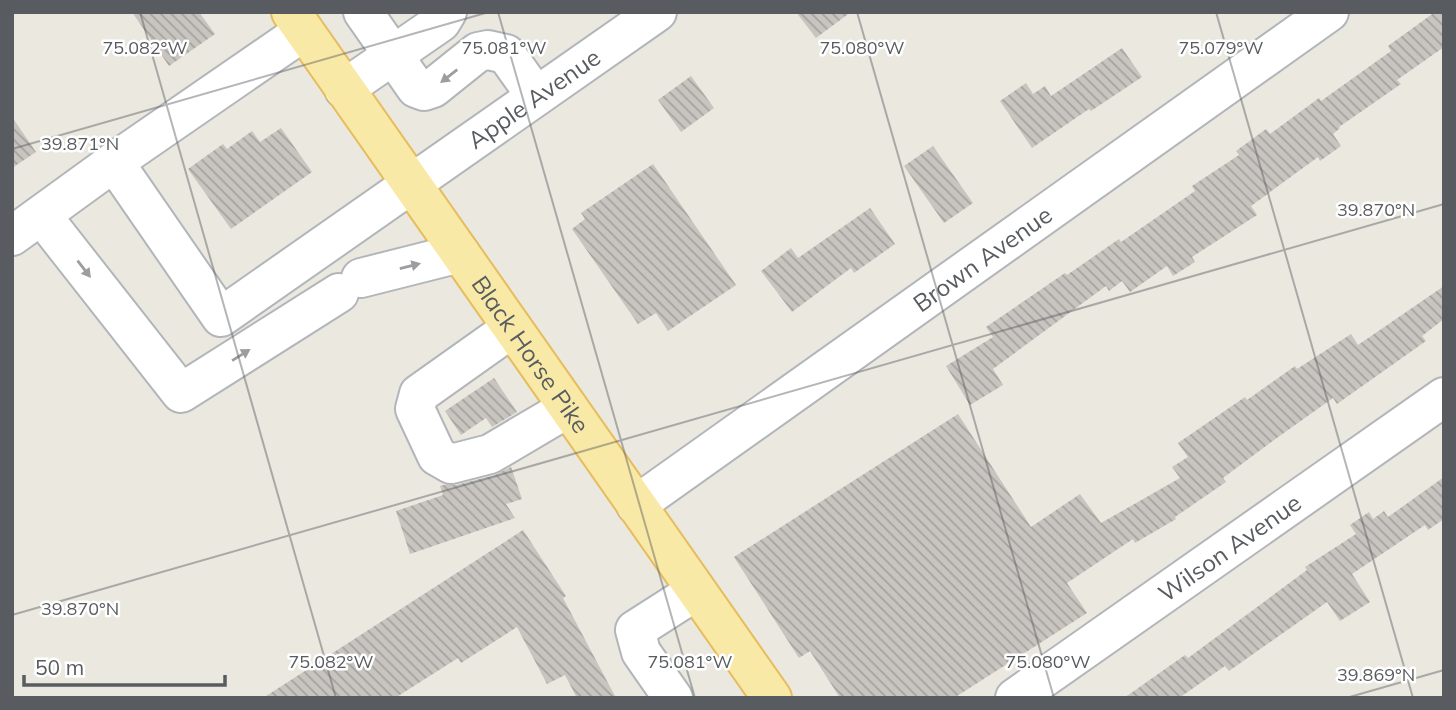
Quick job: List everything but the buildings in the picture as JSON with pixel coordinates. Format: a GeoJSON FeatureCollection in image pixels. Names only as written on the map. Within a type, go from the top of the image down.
{"type":"FeatureCollection","features":[{"type":"Feature","properties":{"kind":"main road","name":"Black Horse Pike"},"geometry":{"type":"LineString","coordinates":[[297,22],[772,698]]}},
{"type":"Feature","properties":{"kind":"street"},"geometry":{"type":"LineString","coordinates":[[363,12],[416,88],[424,91],[433,88],[478,52],[498,51],[506,54],[536,96]]}},
{"type":"Feature","properties":{"kind":"street"},"geometry":{"type":"LineString","coordinates":[[344,89],[441,22],[447,12]]}},
{"type":"Feature","properties":{"kind":"street","name":"Apple Avenue"},"geometry":{"type":"LineString","coordinates":[[114,162],[221,317],[657,12]]}},
{"type":"Feature","properties":{"kind":"street","name":"Brown Avenue"},"geometry":{"type":"LineString","coordinates":[[636,505],[1329,12]]}},
{"type":"Feature","properties":{"kind":"street"},"geometry":{"type":"LineString","coordinates":[[297,22],[27,226],[181,393],[350,286],[460,253]]}},
{"type":"Feature","properties":{"kind":"street"},"geometry":{"type":"LineString","coordinates":[[512,328],[419,394],[415,409],[437,456],[451,464],[490,454],[568,408]]}},
{"type":"Feature","properties":{"kind":"street","name":"Wilson Avenue"},"geometry":{"type":"LineString","coordinates":[[1015,698],[1444,397]]}},
{"type":"Feature","properties":{"kind":"street"},"geometry":{"type":"LineString","coordinates":[[656,692],[635,630],[696,591]]}}]}
